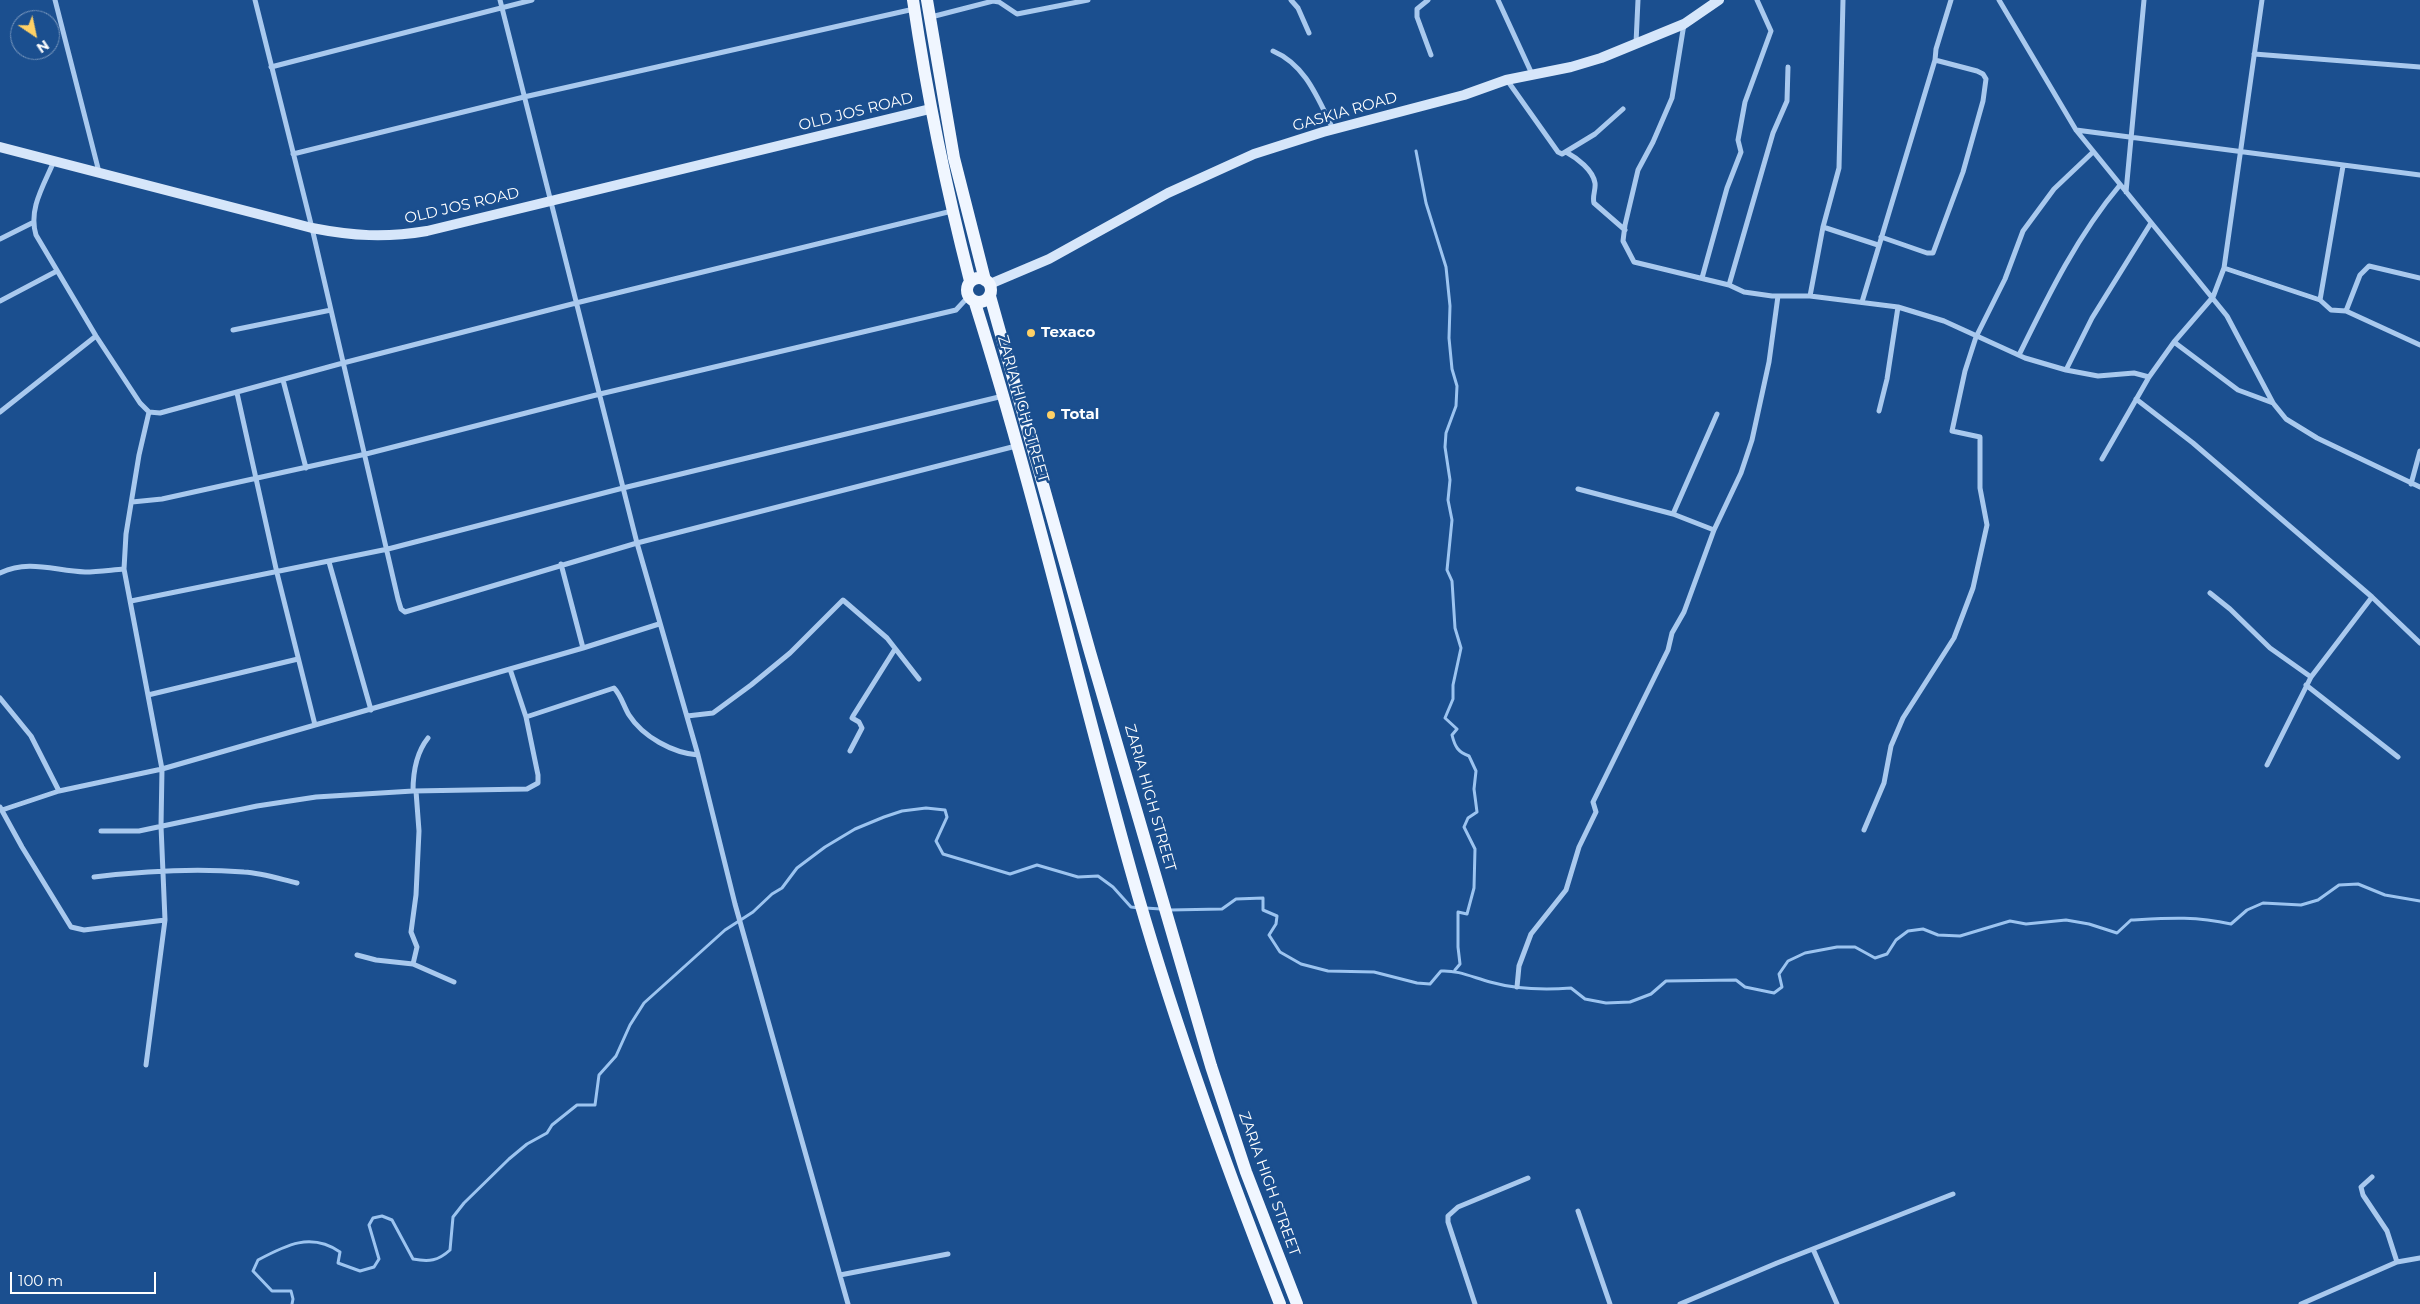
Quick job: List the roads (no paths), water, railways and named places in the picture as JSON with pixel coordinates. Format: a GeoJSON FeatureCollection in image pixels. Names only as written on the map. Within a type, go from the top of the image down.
{"type":"FeatureCollection","features":[{"type":"Feature","properties":{"kind":"main road","name":"ZARIA HIGH STREET"},"geometry":{"type":"LineString","coordinates":[[927,0],[954,158],[1015,389],[1211,1066],[1246,1172],[1297,1304]]}},
{"type":"Feature","properties":{"kind":"main road","name":"GASKIA ROAD"},"geometry":{"type":"LineString","coordinates":[[988,286],[1056,256],[1147,205],[1218,169],[1254,154],[1333,129],[1464,95],[1506,80],[1571,67],[1636,44],[1684,24],[1719,0]]}},
{"type":"Feature","properties":{"kind":"main road"},"geometry":{"type":"LineString","coordinates":[[913,5],[930,109],[952,211],[970,281],[966,289],[972,300],[987,300],[988,286],[975,279],[970,281]]}},
{"type":"Feature","properties":{"kind":"main road","name":"OLD JOS ROAD"},"geometry":{"type":"LineString","coordinates":[[0,147],[312,228],[348,235],[379,237],[407,234],[550,201],[930,109]]}},
{"type":"Feature","properties":{"kind":"main road","name":"ZARIA HIGH STREET"},"geometry":{"type":"LineString","coordinates":[[972,300],[1004,396],[1131,873],[1157,958],[1197,1084],[1280,1304]]}},
{"type":"Feature","properties":{"kind":"street"},"geometry":{"type":"LineString","coordinates":[[54,0],[99,172]]}},
{"type":"Feature","properties":{"kind":"street"},"geometry":{"type":"LineString","coordinates":[[255,0],[366,454],[399,604],[405,612],[561,564],[637,543],[1017,446]]}},
{"type":"Feature","properties":{"kind":"street"},"geometry":{"type":"LineString","coordinates":[[500,0],[637,543],[698,755],[734,904],[848,1304]]}},
{"type":"Feature","properties":{"kind":"street"},"geometry":{"type":"LineString","coordinates":[[271,67],[532,0]]}},
{"type":"Feature","properties":{"kind":"street"},"geometry":{"type":"LineString","coordinates":[[930,17],[993,1],[999,2],[1017,14],[1088,0]]}},
{"type":"Feature","properties":{"kind":"street"},"geometry":{"type":"LineString","coordinates":[[1291,0],[1298,8],[1309,33]]}},
{"type":"Feature","properties":{"kind":"street"},"geometry":{"type":"LineString","coordinates":[[1428,0],[1417,9],[1417,17],[1431,55]]}},
{"type":"Feature","properties":{"kind":"street"},"geometry":{"type":"LineString","coordinates":[[1498,0],[1532,74]]}},
{"type":"Feature","properties":{"kind":"street"},"geometry":{"type":"LineString","coordinates":[[1636,44],[1638,0]]}},
{"type":"Feature","properties":{"kind":"street"},"geometry":{"type":"LineString","coordinates":[[1702,278],[1727,188],[1741,152],[1738,140],[1745,102],[1771,31],[1757,0]]}},
{"type":"Feature","properties":{"kind":"street"},"geometry":{"type":"LineString","coordinates":[[1810,296],[1824,227],[1840,168],[1843,0]]}},
{"type":"Feature","properties":{"kind":"street"},"geometry":{"type":"LineString","coordinates":[[1862,302],[1935,60],[1936,49],[1951,0]]}},
{"type":"Feature","properties":{"kind":"street"},"geometry":{"type":"LineString","coordinates":[[1999,0],[2076,130],[2227,316],[2273,403],[2286,419],[2316,438],[2410,484],[2420,486]]}},
{"type":"Feature","properties":{"kind":"street"},"geometry":{"type":"LineString","coordinates":[[2126,192],[2144,0]]}},
{"type":"Feature","properties":{"kind":"street"},"geometry":{"type":"LineString","coordinates":[[2102,459],[2149,377],[2174,342],[2213,297],[2224,268],[2262,0]]}},
{"type":"Feature","properties":{"kind":"street"},"geometry":{"type":"LineString","coordinates":[[293,154],[913,5]]}},
{"type":"Feature","properties":{"kind":"street"},"geometry":{"type":"LineString","coordinates":[[1684,24],[1672,98],[1654,142],[1638,170],[1625,230],[1623,241],[1634,262],[1729,285],[1744,292],[1778,296],[1810,296],[1898,307],[1944,321],[2018,355],[2066,370],[2098,376],[2134,373],[2149,377]]}},
{"type":"Feature","properties":{"kind":"street"},"geometry":{"type":"LineString","coordinates":[[1273,51],[1287,57],[1298,67],[1308,81],[1333,129]]}},
{"type":"Feature","properties":{"kind":"street"},"geometry":{"type":"LineString","coordinates":[[2254,54],[2420,67]]}},
{"type":"Feature","properties":{"kind":"street"},"geometry":{"type":"LineString","coordinates":[[1881,237],[1927,253],[1933,253],[1963,172],[1983,101],[1986,78],[1977,71],[1935,60]]}},
{"type":"Feature","properties":{"kind":"street"},"geometry":{"type":"LineString","coordinates":[[1729,285],[1773,133],[1787,101],[1788,67]]}},
{"type":"Feature","properties":{"kind":"street"},"geometry":{"type":"LineString","coordinates":[[1506,80],[1557,150],[1562,154],[1595,134],[1623,109]]}},
{"type":"Feature","properties":{"kind":"street"},"geometry":{"type":"LineString","coordinates":[[2076,130],[2131,136],[2240,153],[2420,175]]}},
{"type":"Feature","properties":{"kind":"street"},"geometry":{"type":"LineString","coordinates":[[1566,152],[1575,157],[1591,174],[1595,183],[1594,203],[1625,230]]}},
{"type":"Feature","properties":{"kind":"street"},"geometry":{"type":"LineString","coordinates":[[1864,830],[1884,783],[1891,746],[1903,718],[1954,638],[1963,618],[1985,542],[1987,525],[1980,488],[1980,437],[1952,431],[1965,371],[1976,337],[2008,272],[2023,230],[2054,189],[2093,152]]}},
{"type":"Feature","properties":{"kind":"street"},"geometry":{"type":"LineString","coordinates":[[54,161],[35,206],[32,223],[36,235],[96,336],[140,404],[149,412],[160,413],[177,410],[343,363],[576,303],[952,211]]}},
{"type":"Feature","properties":{"kind":"street"},"geometry":{"type":"LineString","coordinates":[[2320,300],[2343,166]]}},
{"type":"Feature","properties":{"kind":"street"},"geometry":{"type":"LineString","coordinates":[[2018,355],[2049,292],[2074,250],[2103,205],[2120,185]]}},
{"type":"Feature","properties":{"kind":"street"},"geometry":{"type":"LineString","coordinates":[[0,239],[32,223]]}},
{"type":"Feature","properties":{"kind":"street"},"geometry":{"type":"LineString","coordinates":[[2066,370],[2092,318],[2151,223]]}},
{"type":"Feature","properties":{"kind":"street"},"geometry":{"type":"LineString","coordinates":[[1824,227],[1878,245]]}},
{"type":"Feature","properties":{"kind":"street"},"geometry":{"type":"LineString","coordinates":[[2346,311],[2360,276],[2369,266],[2420,278]]}},
{"type":"Feature","properties":{"kind":"street"},"geometry":{"type":"LineString","coordinates":[[2224,268],[2320,300],[2331,310],[2346,311],[2420,345]]}},
{"type":"Feature","properties":{"kind":"street"},"geometry":{"type":"LineString","coordinates":[[0,300],[57,271]]}},
{"type":"Feature","properties":{"kind":"street"},"geometry":{"type":"LineString","coordinates":[[1518,987],[1519,966],[1531,934],[1566,890],[1579,847],[1596,812],[1593,802],[1668,650],[1672,633],[1684,612],[1714,530],[1741,473],[1752,440],[1768,362],[1778,296]]}},
{"type":"Feature","properties":{"kind":"street"},"geometry":{"type":"LineString","coordinates":[[132,502],[162,499],[366,454],[600,394],[956,310],[972,300]]}},
{"type":"Feature","properties":{"kind":"street"},"geometry":{"type":"LineString","coordinates":[[1879,411],[1898,307]]}},
{"type":"Feature","properties":{"kind":"street"},"geometry":{"type":"LineString","coordinates":[[233,330],[331,310]]}},
{"type":"Feature","properties":{"kind":"street"},"geometry":{"type":"LineString","coordinates":[[0,412],[96,336]]}},
{"type":"Feature","properties":{"kind":"street"},"geometry":{"type":"LineString","coordinates":[[2174,342],[2238,390],[2273,403]]}},
{"type":"Feature","properties":{"kind":"street"},"geometry":{"type":"LineString","coordinates":[[283,380],[306,468]]}},
{"type":"Feature","properties":{"kind":"street"},"geometry":{"type":"LineString","coordinates":[[237,393],[277,573],[315,725]]}},
{"type":"Feature","properties":{"kind":"street"},"geometry":{"type":"LineString","coordinates":[[132,601],[388,550],[623,488],[1004,396]]}},
{"type":"Feature","properties":{"kind":"street"},"geometry":{"type":"LineString","coordinates":[[2136,399],[2193,443],[2372,597],[2420,642]]}},
{"type":"Feature","properties":{"kind":"street"},"geometry":{"type":"LineString","coordinates":[[146,1065],[165,920],[161,826],[162,769],[132,601],[124,569],[126,534],[139,455],[149,412]]}},
{"type":"Feature","properties":{"kind":"street"},"geometry":{"type":"LineString","coordinates":[[1673,514],[1717,414]]}},
{"type":"Feature","properties":{"kind":"street"},"geometry":{"type":"LineString","coordinates":[[2410,484],[2420,451]]}},
{"type":"Feature","properties":{"kind":"street"},"geometry":{"type":"LineString","coordinates":[[1578,489],[1673,514],[1714,530]]}},
{"type":"Feature","properties":{"kind":"street"},"geometry":{"type":"LineString","coordinates":[[329,562],[371,710]]}},
{"type":"Feature","properties":{"kind":"street"},"geometry":{"type":"LineString","coordinates":[[561,564],[584,648]]}},
{"type":"Feature","properties":{"kind":"street"},"geometry":{"type":"LineString","coordinates":[[0,573],[13,567],[32,565],[84,572],[124,569]]}},
{"type":"Feature","properties":{"kind":"street"},"geometry":{"type":"LineString","coordinates":[[2210,593],[2230,609],[2270,648],[2311,677]]}},
{"type":"Feature","properties":{"kind":"street"},"geometry":{"type":"LineString","coordinates":[[2267,765],[2311,677],[2372,597]]}},
{"type":"Feature","properties":{"kind":"street"},"geometry":{"type":"LineString","coordinates":[[687,716],[713,712],[743,691],[790,653],[843,600],[887,638],[919,678]]}},
{"type":"Feature","properties":{"kind":"street"},"geometry":{"type":"LineString","coordinates":[[165,920],[84,930],[71,928],[22,847],[1,808],[59,791],[162,769],[510,670],[659,624]]}},
{"type":"Feature","properties":{"kind":"street"},"geometry":{"type":"LineString","coordinates":[[850,751],[862,728],[859,722],[852,718],[895,649]]}},
{"type":"Feature","properties":{"kind":"street"},"geometry":{"type":"LineString","coordinates":[[148,695],[298,659]]}},
{"type":"Feature","properties":{"kind":"street"},"geometry":{"type":"LineString","coordinates":[[101,831],[139,831],[285,801],[414,791],[520,790],[536,784],[538,775],[526,717],[510,670]]}},
{"type":"Feature","properties":{"kind":"street"},"geometry":{"type":"LineString","coordinates":[[2306,686],[2398,758]]}},
{"type":"Feature","properties":{"kind":"street"},"geometry":{"type":"LineString","coordinates":[[526,717],[614,688],[630,716],[646,732],[677,752],[698,755]]}},
{"type":"Feature","properties":{"kind":"street"},"geometry":{"type":"LineString","coordinates":[[0,698],[31,736],[59,791]]}},
{"type":"Feature","properties":{"kind":"street"},"geometry":{"type":"LineString","coordinates":[[413,964],[417,947],[411,932],[416,895],[419,831],[414,791],[416,765],[423,745],[428,738]]}},
{"type":"Feature","properties":{"kind":"street"},"geometry":{"type":"LineString","coordinates":[[94,877],[164,870],[246,872],[297,883]]}},
{"type":"Feature","properties":{"kind":"street"},"geometry":{"type":"LineString","coordinates":[[357,955],[376,960],[413,964],[454,982]]}},
{"type":"Feature","properties":{"kind":"street"},"geometry":{"type":"LineString","coordinates":[[2372,1177],[2361,1187],[2363,1195],[2387,1231],[2397,1262]]}},
{"type":"Feature","properties":{"kind":"street"},"geometry":{"type":"LineString","coordinates":[[1475,1304],[1448,1222],[1448,1216],[1458,1207],[1528,1178]]}},
{"type":"Feature","properties":{"kind":"street"},"geometry":{"type":"LineString","coordinates":[[1680,1304],[1954,1194]]}},
{"type":"Feature","properties":{"kind":"street"},"geometry":{"type":"LineString","coordinates":[[1578,1211],[1610,1304]]}},
{"type":"Feature","properties":{"kind":"street"},"geometry":{"type":"LineString","coordinates":[[1813,1249],[1837,1304]]}},
{"type":"Feature","properties":{"kind":"street"},"geometry":{"type":"LineString","coordinates":[[840,1275],[948,1254]]}},
{"type":"Feature","properties":{"kind":"street"},"geometry":{"type":"LineString","coordinates":[[2302,1304],[2397,1262],[2420,1258]]}},
{"type":"Feature","properties":{"kind":"waterway"},"geometry":{"type":"LineString","coordinates":[[1416,151],[1426,203],[1446,267],[1450,306],[1449,338],[1452,369],[1457,386],[1456,406],[1446,433],[1445,447],[1450,480],[1448,500],[1452,520],[1447,570],[1452,581],[1455,628],[1461,648],[1453,685],[1453,699],[1445,718],[1457,729],[1452,735],[1454,743],[1462,753],[1469,756],[1476,771],[1474,789],[1477,812],[1468,818],[1464,827],[1475,849],[1474,888],[1467,914],[1458,912],[1460,964],[1455,970]]}},
{"type":"Feature","properties":{"kind":"waterway"},"geometry":{"type":"LineString","coordinates":[[292,1304],[291,1291],[272,1291],[253,1271],[258,1260],[289,1246],[299,1243],[319,1243],[340,1252],[338,1263],[360,1271],[374,1267],[379,1259],[369,1225],[373,1218],[382,1216],[392,1220],[413,1259],[433,1260],[450,1250],[453,1217],[464,1203],[509,1159],[527,1144],[547,1133],[552,1125],[577,1105],[595,1105],[599,1075],[616,1056],[630,1025],[644,1003],[725,930],[753,912],[772,894],[782,888],[797,868],[825,847],[855,829],[902,811],[926,808],[945,810],[947,817],[936,841],[943,854],[1010,874],[1037,865],[1078,877],[1098,876],[1113,887],[1131,907],[1139,908]]}},
{"type":"Feature","properties":{"kind":"waterway"},"geometry":{"type":"LineString","coordinates":[[1170,910],[1222,909],[1236,899],[1263,898],[1263,910],[1277,916],[1276,924],[1269,935],[1280,952],[1301,964],[1328,971],[1374,972],[1417,983],[1430,984],[1441,971],[1453,972],[1519,988],[1571,988],[1585,999],[1606,1003],[1630,1002],[1651,994],[1666,981],[1736,980],[1745,987],[1774,993],[1782,987],[1779,974],[1788,961],[1805,953],[1837,947],[1855,947],[1875,958],[1887,954],[1896,940],[1908,931],[1923,929],[1938,935],[1960,936],[2010,921],[2026,924],[2066,920],[2089,924],[2117,933],[2131,920],[2170,918],[2218,921],[2231,924],[2247,910],[2263,903],[2301,905],[2318,900],[2339,885],[2358,884],[2385,895],[2420,901]]}},
{"type":"Feature","properties":{"kind":"waterway"},"geometry":{"type":"LineString","coordinates":[[1145,908],[1161,909]]}},
{"type":"Feature","properties":{"kind":"place","name":"Texaco"},"geometry":{"type":"Point","coordinates":[1031,333]}},
{"type":"Feature","properties":{"kind":"place","name":"Total"},"geometry":{"type":"Point","coordinates":[1051,415]}}]}
